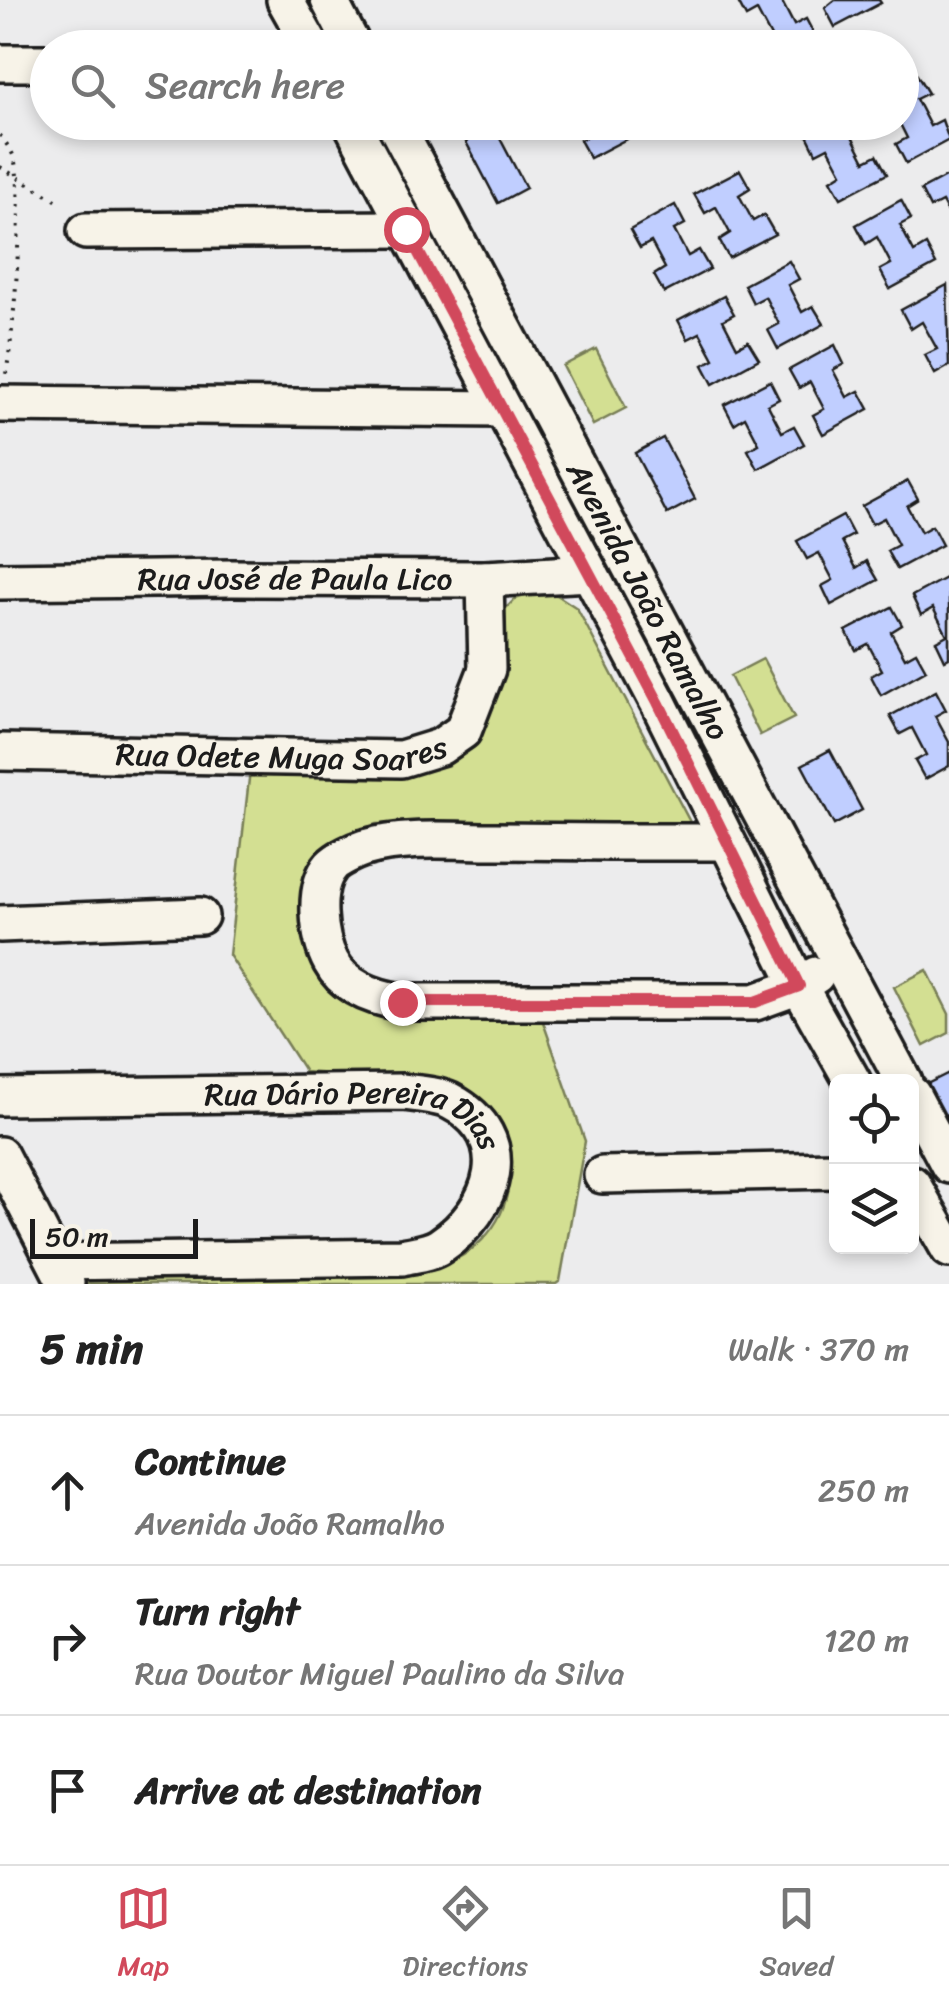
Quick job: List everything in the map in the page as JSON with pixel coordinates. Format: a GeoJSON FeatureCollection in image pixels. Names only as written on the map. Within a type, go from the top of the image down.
{"type":"FeatureCollection","features":[{"type":"Feature","properties":{"kind":"street"},"geometry":{"type":"LineString","coordinates":[[285,0],[302,30]]}},
{"type":"Feature","properties":{"kind":"street"},"geometry":{"type":"LineString","coordinates":[[329,0],[345,30]]}},
{"type":"Feature","properties":{"kind":"street"},"geometry":{"type":"LineString","coordinates":[[0,63],[30,63]]}},
{"type":"Feature","properties":{"kind":"street","name":"Avenida João Ramalho"},"geometry":{"type":"LineString","coordinates":[[360,140],[658,702],[725,842],[848,1074]]}},
{"type":"Feature","properties":{"kind":"street","name":"Avenida João Ramalho"},"geometry":{"type":"LineString","coordinates":[[404,140],[900,1074]]}},
{"type":"Feature","properties":{"kind":"street"},"geometry":{"type":"LineString","coordinates":[[86,232],[406,229]]}},
{"type":"Feature","properties":{"kind":"street"},"geometry":{"type":"LineString","coordinates":[[0,404],[501,409]]}},
{"type":"Feature","properties":{"kind":"street","name":"Rua José de Paula Lico"},"geometry":{"type":"LineString","coordinates":[[0,581],[485,580],[590,573]]}},
{"type":"Feature","properties":{"kind":"street","name":"Rua Odete Muga Soares"},"geometry":{"type":"LineString","coordinates":[[0,752],[401,759],[440,747],[463,731],[486,669],[485,580]]}},
{"type":"Feature","properties":{"kind":"street"},"geometry":{"type":"LineString","coordinates":[[725,842],[416,841],[364,848],[332,864],[324,878],[320,901],[325,945],[332,964],[350,983],[376,999],[402,1002],[755,1002],[799,986],[840,960]]}},
{"type":"Feature","properties":{"kind":"street"},"geometry":{"type":"LineString","coordinates":[[0,924],[200,916]]}},
{"type":"Feature","properties":{"kind":"street","name":"Rua Dário Pereira Dias"},"geometry":{"type":"LineString","coordinates":[[0,1097],[403,1092],[446,1099],[476,1119],[492,1145],[492,1170],[479,1208],[438,1248],[402,1258],[61,1273]]}},
{"type":"Feature","properties":{"kind":"street"},"geometry":{"type":"LineString","coordinates":[[919,1108],[949,1166]]}},
{"type":"Feature","properties":{"kind":"street"},"geometry":{"type":"LineString","coordinates":[[0,1155],[61,1273]]}},
{"type":"Feature","properties":{"kind":"street"},"geometry":{"type":"LineString","coordinates":[[602,1175],[829,1170]]}},
{"type":"Feature","properties":{"kind":"street"},"geometry":{"type":"LineString","coordinates":[[919,1196],[949,1249]]}},
{"type":"Feature","properties":{"kind":"path"},"geometry":{"type":"LineString","coordinates":[[0,135],[12,152],[18,222],[7,372],[0,388]]}},
{"type":"Feature","properties":{"kind":"path"},"geometry":{"type":"LineString","coordinates":[[0,167],[61,203]]}},
{"type":"Feature","properties":{"kind":"green space"},"geometry":{"type":"Polygon","coordinates":[[[596,349],[626,408],[593,425],[563,366],[596,349]]]}},
{"type":"Feature","properties":{"kind":"green space"},"geometry":{"type":"Polygon","coordinates":[[[534,593],[557,595],[577,608],[691,824],[376,824],[357,831],[343,841],[318,965],[542,1019],[585,1141],[560,1281],[80,1284],[76,1274],[424,1271],[470,1251],[492,1228],[506,1198],[508,1157],[448,1083],[305,1072],[229,955],[250,770],[413,768],[484,725],[490,710],[501,613],[515,599],[534,593]]]}},
{"type":"Feature","properties":{"kind":"green space"},"geometry":{"type":"Polygon","coordinates":[[[763,659],[794,718],[760,735],[730,676],[763,659]]]}},
{"type":"Feature","properties":{"kind":"green space"},"geometry":{"type":"Polygon","coordinates":[[[927,970],[949,1014],[949,1033],[924,1046],[894,987],[927,970]]]}},
{"type":"Feature","properties":{"kind":"building"},"geometry":{"type":"Polygon","coordinates":[[[737,0],[781,0],[794,25],[806,19],[812,30],[767,30],[757,11],[746,17],[737,0]]]}},
{"type":"Feature","properties":{"kind":"building"},"geometry":{"type":"Polygon","coordinates":[[[835,0],[881,3],[835,27],[825,8],[835,0]]]}},
{"type":"Feature","properties":{"kind":"building"},"geometry":{"type":"Polygon","coordinates":[[[919,78],[928,93],[919,98],[919,78]]]}},
{"type":"Feature","properties":{"kind":"building"},"geometry":{"type":"Polygon","coordinates":[[[919,105],[930,126],[942,120],[949,140],[906,163],[896,144],[919,140],[919,105]]]}},
{"type":"Feature","properties":{"kind":"building"},"geometry":{"type":"Polygon","coordinates":[[[501,140],[526,188],[498,203],[466,142],[501,140]]]}},
{"type":"Feature","properties":{"kind":"building"},"geometry":{"type":"Polygon","coordinates":[[[580,140],[624,140],[590,158],[580,140]]]}},
{"type":"Feature","properties":{"kind":"building"},"geometry":{"type":"Polygon","coordinates":[[[810,140],[854,140],[865,161],[877,155],[887,174],[841,198],[831,180],[842,173],[828,147],[816,153],[810,140]]]}},
{"type":"Feature","properties":{"kind":"building"},"geometry":{"type":"Polygon","coordinates":[[[740,170],[750,188],[739,195],[753,221],[764,215],[775,234],[729,258],[719,240],[730,233],[716,207],[705,213],[694,194],[740,170]]]}},
{"type":"Feature","properties":{"kind":"building"},"geometry":{"type":"Polygon","coordinates":[[[949,175],[949,215],[942,202],[930,208],[921,190],[949,175]]]}},
{"type":"Feature","properties":{"kind":"building"},"geometry":{"type":"Polygon","coordinates":[[[901,200],[911,219],[900,225],[914,252],[926,245],[936,264],[890,289],[880,270],[891,264],[877,237],[866,244],[856,225],[901,200]]]}},
{"type":"Feature","properties":{"kind":"building"},"geometry":{"type":"Polygon","coordinates":[[[675,205],[685,224],[674,230],[688,256],[699,250],[710,269],[664,293],[654,275],[665,268],[651,242],[640,248],[630,230],[675,205]]]}},
{"type":"Feature","properties":{"kind":"building"},"geometry":{"type":"Polygon","coordinates":[[[789,261],[799,279],[788,285],[802,312],[813,306],[824,324],[778,349],[768,330],[779,324],[765,297],[753,303],[744,285],[789,261]]]}},
{"type":"Feature","properties":{"kind":"building"},"geometry":{"type":"Polygon","coordinates":[[[947,285],[949,366],[935,374],[925,355],[937,349],[922,322],[911,329],[901,310],[947,285]]]}},
{"type":"Feature","properties":{"kind":"building"},"geometry":{"type":"Polygon","coordinates":[[[724,296],[734,314],[723,320],[737,347],[748,341],[759,359],[713,384],[703,365],[714,359],[700,333],[688,339],[678,320],[724,296]]]}},
{"type":"Feature","properties":{"kind":"building"},"geometry":{"type":"Polygon","coordinates":[[[835,345],[844,364],[833,370],[847,397],[859,391],[869,409],[823,434],[813,415],[824,409],[810,382],[799,388],[789,370],[835,345]]]}},
{"type":"Feature","properties":{"kind":"building"},"geometry":{"type":"Polygon","coordinates":[[[770,381],[779,399],[768,405],[782,432],[794,426],[804,444],[758,469],[748,450],[759,444],[745,417],[734,424],[724,405],[770,381]]]}},
{"type":"Feature","properties":{"kind":"building"},"geometry":{"type":"Polygon","coordinates":[[[663,438],[695,499],[667,514],[635,453],[663,438]]]}},
{"type":"Feature","properties":{"kind":"building"},"geometry":{"type":"Polygon","coordinates":[[[908,481],[918,499],[907,506],[921,532],[932,526],[942,545],[897,569],[887,551],[898,545],[884,518],[872,524],[862,506],[908,481]]]}},
{"type":"Feature","properties":{"kind":"building"},"geometry":{"type":"Polygon","coordinates":[[[843,516],[853,535],[842,541],[856,568],[867,561],[878,580],[831,605],[822,586],[833,580],[819,553],[807,559],[797,541],[843,516]]]}},
{"type":"Feature","properties":{"kind":"building"},"geometry":{"type":"Polygon","coordinates":[[[949,576],[949,658],[945,660],[936,641],[947,635],[933,608],[921,615],[912,596],[949,576]]]}},
{"type":"Feature","properties":{"kind":"building"},"geometry":{"type":"Polygon","coordinates":[[[892,607],[902,625],[891,632],[905,658],[916,652],[926,670],[881,695],[871,676],[882,670],[868,644],[856,650],[846,631],[892,607]]]}},
{"type":"Feature","properties":{"kind":"building"},"geometry":{"type":"Polygon","coordinates":[[[936,691],[946,710],[935,716],[949,742],[949,766],[925,779],[915,761],[926,755],[912,728],[900,734],[890,716],[936,691]]]}},
{"type":"Feature","properties":{"kind":"building"},"geometry":{"type":"Polygon","coordinates":[[[830,750],[862,810],[834,825],[802,765],[830,750]]]}},
{"type":"Feature","properties":{"kind":"building"},"geometry":{"type":"Polygon","coordinates":[[[949,1073],[949,1113],[942,1117],[925,1085],[949,1073]]]}},
{"type":"Feature","properties":{"kind":"route"},"geometry":{"type":"LineString","coordinates":[[402,1002],[755,1002],[799,986],[658,702],[406,229]]}}]}
